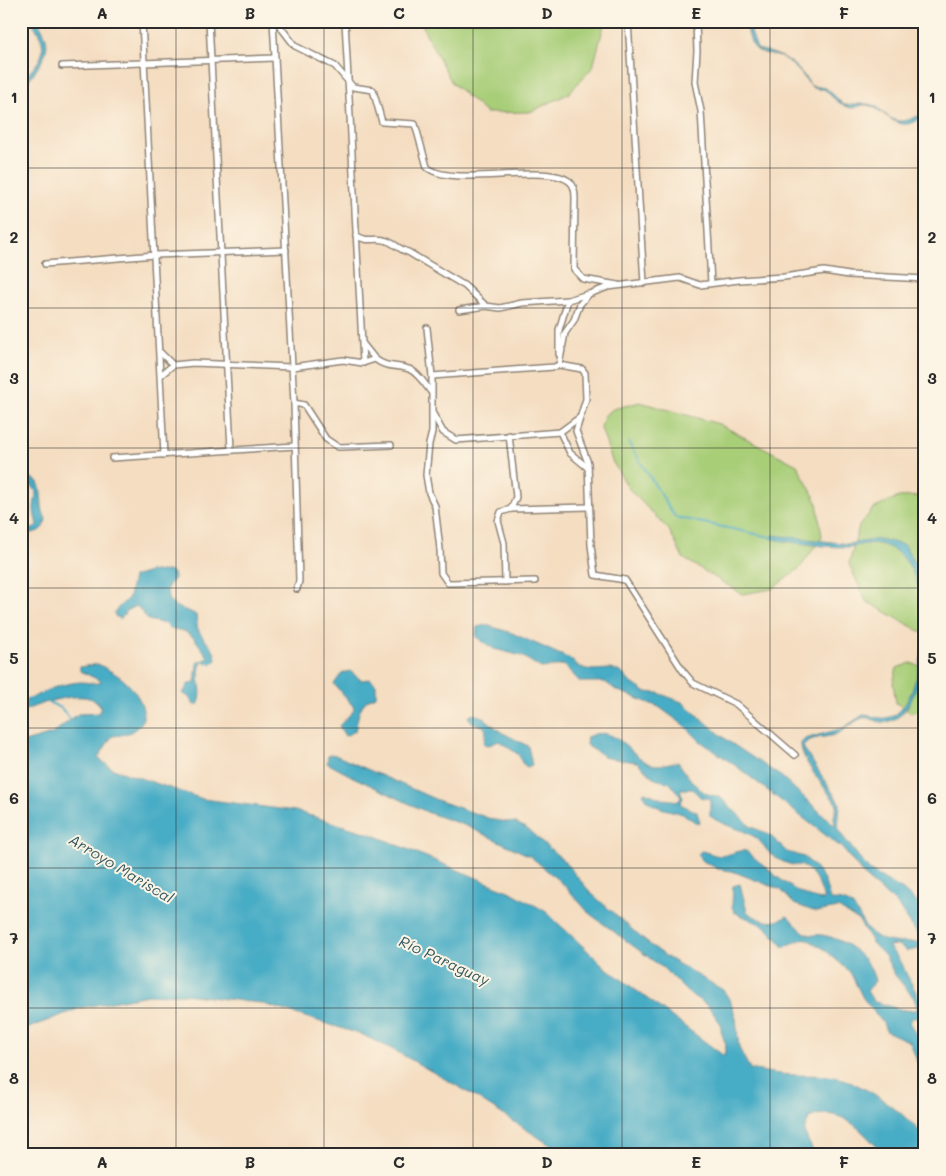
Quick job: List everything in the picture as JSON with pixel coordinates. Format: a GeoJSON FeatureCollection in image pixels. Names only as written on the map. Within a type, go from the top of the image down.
{"type":"FeatureCollection","features":[{"type":"Feature","properties":{"kind":"street"},"geometry":{"type":"LineString","coordinates":[[142,21],[164,455]]}},
{"type":"Feature","properties":{"kind":"street"},"geometry":{"type":"LineString","coordinates":[[209,21],[231,449]]}},
{"type":"Feature","properties":{"kind":"street"},"geometry":{"type":"LineString","coordinates":[[275,21],[275,58],[294,402],[297,589]]}},
{"type":"Feature","properties":{"kind":"street"},"geometry":{"type":"LineString","coordinates":[[275,21],[295,46],[335,66],[349,84],[358,89],[373,90],[382,122],[415,124],[427,167],[432,172],[450,175],[554,174],[570,182],[574,187],[575,198],[574,269],[583,279],[618,285]]}},
{"type":"Feature","properties":{"kind":"street"},"geometry":{"type":"LineString","coordinates":[[345,21],[363,363]]}},
{"type":"Feature","properties":{"kind":"street"},"geometry":{"type":"LineString","coordinates":[[628,21],[644,283]]}},
{"type":"Feature","properties":{"kind":"street"},"geometry":{"type":"LineString","coordinates":[[696,21],[695,91],[701,111],[712,283]]}},
{"type":"Feature","properties":{"kind":"street"},"geometry":{"type":"LineString","coordinates":[[62,66],[275,58]]}},
{"type":"Feature","properties":{"kind":"street"},"geometry":{"type":"LineString","coordinates":[[356,235],[364,241],[389,241],[398,249],[408,252],[465,286],[486,306]]}},
{"type":"Feature","properties":{"kind":"street"},"geometry":{"type":"LineString","coordinates":[[45,264],[155,255],[286,250]]}},
{"type":"Feature","properties":{"kind":"street"},"geometry":{"type":"LineString","coordinates":[[459,310],[486,306],[500,308],[522,303],[568,300],[618,285],[680,278],[700,285],[824,271],[849,275],[925,280]]}},
{"type":"Feature","properties":{"kind":"street"},"geometry":{"type":"LineString","coordinates":[[559,365],[565,333],[576,316],[580,304],[589,294]]}},
{"type":"Feature","properties":{"kind":"street"},"geometry":{"type":"LineString","coordinates":[[559,365],[559,330],[568,300]]}},
{"type":"Feature","properties":{"kind":"street"},"geometry":{"type":"LineString","coordinates":[[428,328],[432,376],[432,432],[428,444],[426,484],[435,506],[440,549],[440,573],[448,582],[535,581]]}},
{"type":"Feature","properties":{"kind":"street"},"geometry":{"type":"LineString","coordinates":[[362,342],[375,359],[385,366],[413,372],[431,392]]}},
{"type":"Feature","properties":{"kind":"street"},"geometry":{"type":"LineString","coordinates":[[160,351],[166,361],[173,364],[227,364],[292,368],[343,360],[363,363],[375,359]]}},
{"type":"Feature","properties":{"kind":"street"},"geometry":{"type":"LineString","coordinates":[[161,376],[173,364]]}},
{"type":"Feature","properties":{"kind":"street"},"geometry":{"type":"LineString","coordinates":[[432,376],[554,367],[559,365],[578,367],[585,373],[586,399],[576,432],[588,468],[589,507],[596,575],[626,580],[670,652],[693,683],[731,700],[796,755]]}},
{"type":"Feature","properties":{"kind":"street"},"geometry":{"type":"LineString","coordinates":[[294,402],[304,405],[326,440],[338,447],[391,445]]}},
{"type":"Feature","properties":{"kind":"street"},"geometry":{"type":"LineString","coordinates":[[431,409],[439,427],[448,438],[456,440],[560,432],[581,416]]}},
{"type":"Feature","properties":{"kind":"street"},"geometry":{"type":"LineString","coordinates":[[560,432],[570,453],[588,468]]}},
{"type":"Feature","properties":{"kind":"street"},"geometry":{"type":"LineString","coordinates":[[509,435],[516,497],[511,509]]}},
{"type":"Feature","properties":{"kind":"street"},"geometry":{"type":"LineString","coordinates":[[112,458],[295,446]]}},
{"type":"Feature","properties":{"kind":"street"},"geometry":{"type":"LineString","coordinates":[[505,582],[504,543],[498,517],[501,512],[511,509],[589,507]]}},
{"type":"Feature","properties":{"kind":"green space"},"geometry":{"type":"Polygon","coordinates":[[[422,21],[605,21],[593,67],[568,94],[530,112],[486,113],[452,83],[424,30],[422,21]]]}},
{"type":"Feature","properties":{"kind":"green space"},"geometry":{"type":"Polygon","coordinates":[[[640,402],[719,424],[797,465],[817,502],[822,537],[800,568],[772,589],[742,594],[683,558],[669,530],[629,489],[612,461],[601,428],[604,416],[613,409],[640,402]]]}},
{"type":"Feature","properties":{"kind":"green space"},"geometry":{"type":"Polygon","coordinates":[[[925,496],[925,634],[866,601],[849,564],[859,526],[873,509],[899,497],[925,496]]]}},
{"type":"Feature","properties":{"kind":"green space"},"geometry":{"type":"Polygon","coordinates":[[[911,663],[925,668],[925,708],[911,713],[896,703],[893,683],[897,668],[911,663]]]}},
{"type":"Feature","properties":{"kind":"water"},"geometry":{"type":"Polygon","coordinates":[[[31,21],[37,21],[44,32],[47,42],[46,50],[39,66],[21,92],[23,83],[38,62],[43,46],[31,21]]]}},
{"type":"Feature","properties":{"kind":"water"},"geometry":{"type":"Polygon","coordinates":[[[745,21],[747,21],[757,49],[789,61],[801,72],[811,86],[800,72],[786,60],[760,52],[754,47],[750,41],[745,21]]]}},
{"type":"Feature","properties":{"kind":"water"},"geometry":{"type":"Polygon","coordinates":[[[811,86],[826,88],[844,105],[865,104],[872,105],[895,120],[905,121],[925,113],[925,115],[914,122],[899,123],[894,121],[873,107],[867,105],[852,108],[845,106],[824,89],[816,89],[811,86]]]}},
{"type":"Feature","properties":{"kind":"water"},"geometry":{"type":"Polygon","coordinates":[[[23,477],[30,477],[38,482],[46,519],[43,528],[37,532],[21,536],[21,530],[33,529],[37,525],[34,509],[36,492],[28,484],[21,486],[23,477]]]}},
{"type":"Feature","properties":{"kind":"water"},"geometry":{"type":"Polygon","coordinates":[[[773,535],[848,544],[879,539],[904,545],[920,577],[924,593],[925,612],[912,570],[899,554],[890,548],[879,544],[848,547],[810,544],[772,539],[773,535]]]}},
{"type":"Feature","properties":{"kind":"water"},"geometry":{"type":"Polygon","coordinates":[[[169,571],[173,573],[174,578],[167,588],[168,599],[177,607],[196,615],[198,629],[215,655],[216,660],[212,664],[202,662],[199,673],[201,694],[198,705],[194,705],[188,696],[183,694],[188,684],[195,683],[197,663],[209,658],[194,638],[184,631],[169,628],[166,624],[148,620],[137,606],[127,610],[121,619],[115,616],[114,612],[129,597],[133,577],[149,572],[169,571]]]}},
{"type":"Feature","properties":{"kind":"water"},"geometry":{"type":"Polygon","coordinates":[[[486,625],[512,633],[570,659],[579,667],[591,670],[611,669],[621,672],[629,681],[645,692],[658,693],[682,702],[728,741],[782,777],[835,826],[834,817],[837,805],[809,766],[801,743],[805,739],[843,728],[863,715],[886,718],[895,715],[903,708],[914,686],[925,640],[923,663],[916,690],[910,703],[902,713],[893,720],[882,722],[869,718],[860,719],[839,733],[808,741],[803,747],[840,804],[838,830],[869,870],[903,890],[925,910],[925,948],[907,951],[898,945],[888,946],[898,958],[918,996],[925,1001],[925,1021],[914,1017],[909,1022],[925,1050],[925,1083],[910,1042],[886,1031],[883,1023],[863,998],[850,972],[824,949],[805,938],[784,947],[766,927],[734,912],[732,906],[733,886],[740,884],[747,912],[757,918],[771,922],[787,916],[807,934],[831,937],[856,951],[868,965],[875,981],[867,991],[874,1002],[901,1010],[918,1009],[914,998],[895,975],[885,956],[873,944],[859,921],[838,908],[816,912],[794,904],[781,890],[732,871],[718,869],[701,860],[698,854],[701,851],[720,856],[738,851],[746,851],[793,888],[803,894],[824,900],[817,880],[807,868],[781,861],[771,854],[755,837],[710,816],[710,799],[700,797],[693,789],[680,789],[683,798],[680,804],[697,812],[699,824],[685,815],[656,806],[646,799],[643,793],[645,792],[662,799],[679,801],[681,797],[670,783],[655,779],[637,762],[607,758],[586,745],[587,737],[597,734],[613,736],[648,763],[660,765],[678,762],[700,789],[706,793],[719,796],[750,826],[771,836],[787,852],[804,857],[812,864],[824,879],[830,900],[848,903],[852,906],[870,932],[888,941],[923,942],[896,903],[867,879],[842,848],[736,766],[700,741],[685,726],[659,707],[616,690],[605,682],[580,682],[564,665],[541,668],[522,656],[494,649],[476,637],[477,627],[486,625]]]}},
{"type":"Feature","properties":{"kind":"water","name":"Río Paraguay"},"geometry":{"type":"Polygon","coordinates":[[[98,664],[118,675],[128,684],[141,702],[143,710],[143,718],[140,725],[125,734],[112,736],[98,758],[113,769],[203,799],[295,811],[371,834],[513,893],[545,911],[605,967],[724,1056],[726,1045],[721,1031],[721,1024],[708,1006],[687,992],[663,968],[590,914],[564,885],[530,856],[464,825],[429,813],[353,777],[327,763],[328,756],[330,754],[335,755],[437,800],[494,820],[516,823],[526,828],[562,859],[592,894],[645,941],[670,959],[723,990],[730,1000],[736,1018],[739,1048],[750,1069],[784,1074],[834,1077],[851,1082],[886,1102],[917,1128],[925,1137],[925,1155],[884,1155],[869,1138],[851,1123],[832,1114],[821,1114],[809,1118],[804,1132],[815,1155],[566,1155],[466,1091],[394,1050],[363,1035],[260,1003],[184,994],[148,995],[80,1008],[21,1031],[21,743],[52,734],[78,714],[99,713],[101,707],[95,701],[86,697],[63,698],[21,712],[21,705],[35,696],[64,685],[80,682],[100,683],[101,681],[80,671],[80,667],[98,664]]]}},
{"type":"Feature","properties":{"kind":"water"},"geometry":{"type":"Polygon","coordinates":[[[350,671],[361,680],[370,679],[376,684],[376,696],[362,705],[355,731],[345,736],[339,726],[354,710],[353,706],[334,684],[342,673],[350,671]]]}},
{"type":"Feature","properties":{"kind":"water"},"geometry":{"type":"Polygon","coordinates":[[[473,714],[483,717],[501,732],[528,746],[532,765],[527,767],[522,763],[519,755],[499,741],[489,745],[484,744],[486,730],[483,726],[473,723],[468,717],[473,714]]]}},
{"type":"Feature","properties":{"kind":"waterway"},"geometry":{"type":"LineString","coordinates":[[628,442],[675,517],[775,538]]}},
{"type":"Feature","properties":{"kind":"waterway","name":"Arroyo Mariscal"},"geometry":{"type":"LineString","coordinates":[[21,699],[31,699]]}},
{"type":"Feature","properties":{"kind":"waterway","name":"Arroyo Mariscal"},"geometry":{"type":"LineString","coordinates":[[48,702],[61,708],[71,720]]}}]}
